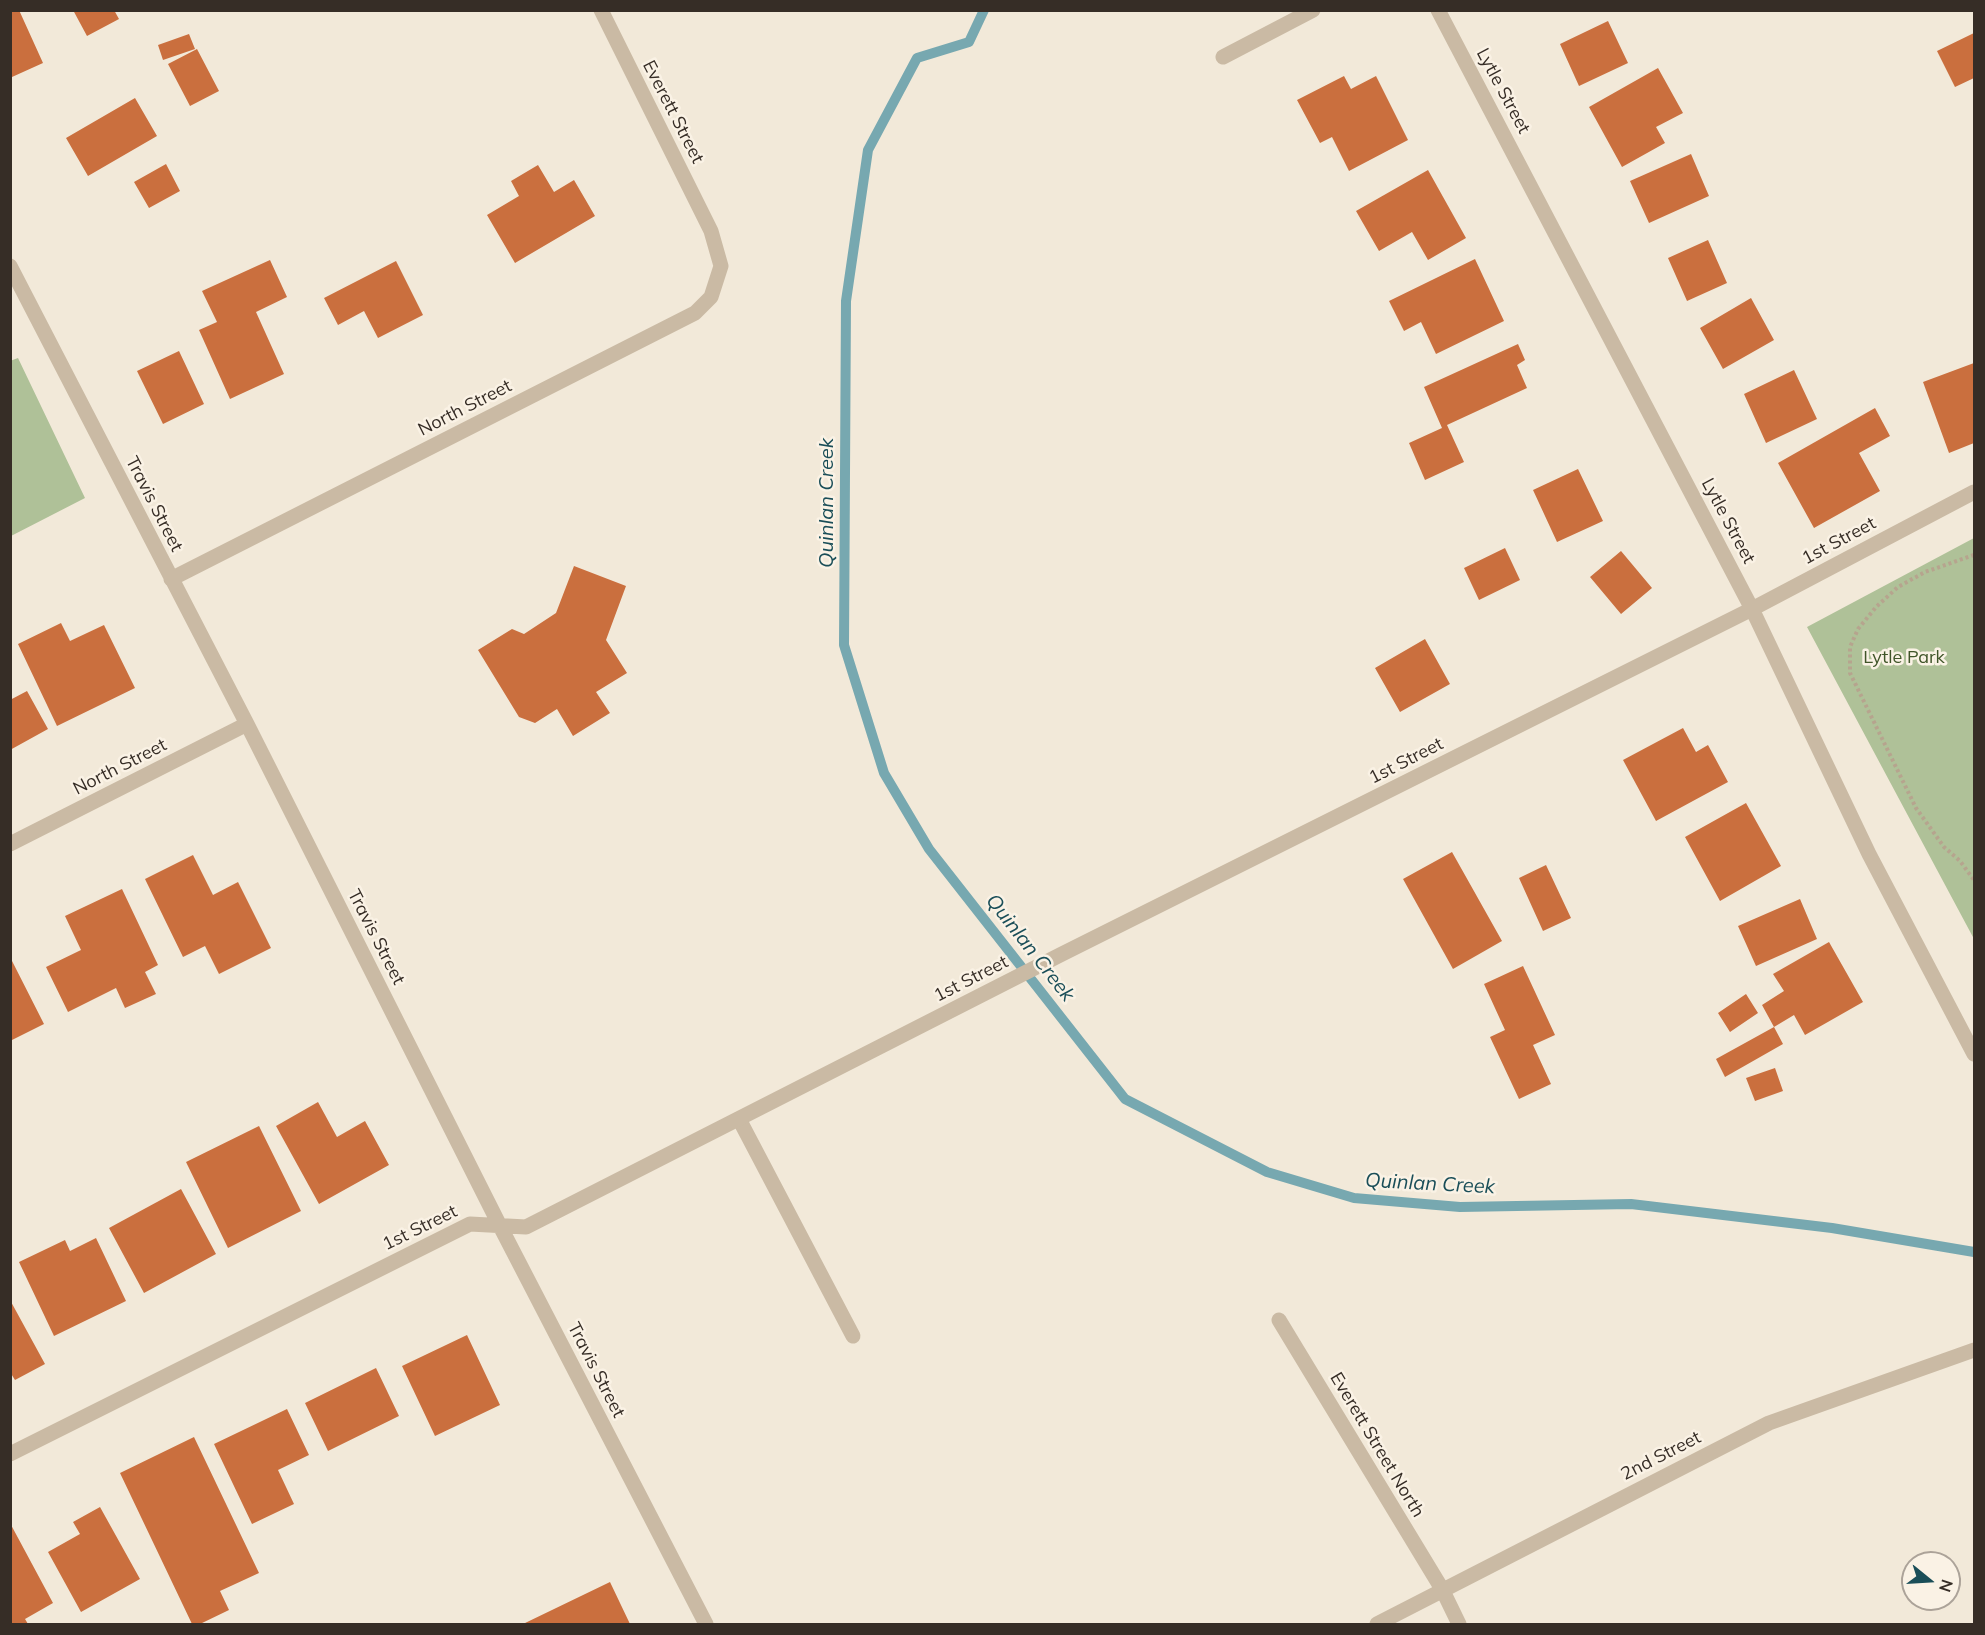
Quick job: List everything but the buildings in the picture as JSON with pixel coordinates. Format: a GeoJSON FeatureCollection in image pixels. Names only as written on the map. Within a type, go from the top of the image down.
{"type":"FeatureCollection","features":[{"type":"Feature","properties":{"kind":"street","name":"Everett Street"},"geometry":{"type":"LineString","coordinates":[[601,10],[711,231]]}},
{"type":"Feature","properties":{"kind":"street"},"geometry":{"type":"LineString","coordinates":[[1223,57],[1313,10]]}},
{"type":"Feature","properties":{"kind":"street","name":"Lytle Street"},"geometry":{"type":"LineString","coordinates":[[1438,10],[1752,609],[1869,854],[1974,1054]]}},
{"type":"Feature","properties":{"kind":"street","name":"North Street"},"geometry":{"type":"LineString","coordinates":[[171,579],[695,313],[711,297],[721,266],[711,231]]}},
{"type":"Feature","properties":{"kind":"street","name":"Travis Street"},"geometry":{"type":"LineString","coordinates":[[10,266],[247,724],[500,1226],[706,1624]]}},
{"type":"Feature","properties":{"kind":"street","name":"1st Street"},"geometry":{"type":"LineString","coordinates":[[10,1454],[470,1224],[526,1227],[1062,954],[1752,609],[1974,492]]}},
{"type":"Feature","properties":{"kind":"street","name":"North Street"},"geometry":{"type":"LineString","coordinates":[[10,844],[247,724]]}},
{"type":"Feature","properties":{"kind":"street"},"geometry":{"type":"LineString","coordinates":[[740,1119],[853,1336]]}},
{"type":"Feature","properties":{"kind":"street","name":"Everett Street North"},"geometry":{"type":"LineString","coordinates":[[1279,1320],[1442,1589]]}},
{"type":"Feature","properties":{"kind":"street","name":"2nd Street"},"geometry":{"type":"LineString","coordinates":[[1377,1624],[1769,1423],[1974,1350]]}},
{"type":"Feature","properties":{"kind":"street"},"geometry":{"type":"LineString","coordinates":[[1442,1589],[1459,1624]]}},
{"type":"Feature","properties":{"kind":"path"},"geometry":{"type":"LineString","coordinates":[[1974,555],[1925,572],[1898,588],[1877,606],[1858,629],[1850,647],[1850,673],[1916,808],[1944,847],[1960,861],[1974,880]]}},
{"type":"Feature","properties":{"kind":"green space"},"geometry":{"type":"Polygon","coordinates":[[[18,358],[85,498],[11,536],[10,361],[18,358]]]}},
{"type":"Feature","properties":{"kind":"green space","name":"Lytle Park"},"geometry":{"type":"Polygon","coordinates":[[[1974,538],[1974,939],[1807,627],[1974,538]]]}},
{"type":"Feature","properties":{"kind":"waterway","name":"Quinlan Creek"},"geometry":{"type":"LineString","coordinates":[[984,10],[969,42],[917,58],[868,150],[846,301],[844,645],[884,773],[929,849],[1125,1099],[1267,1172],[1354,1198],[1460,1207],[1631,1204],[1832,1228],[1974,1252]]}}]}
